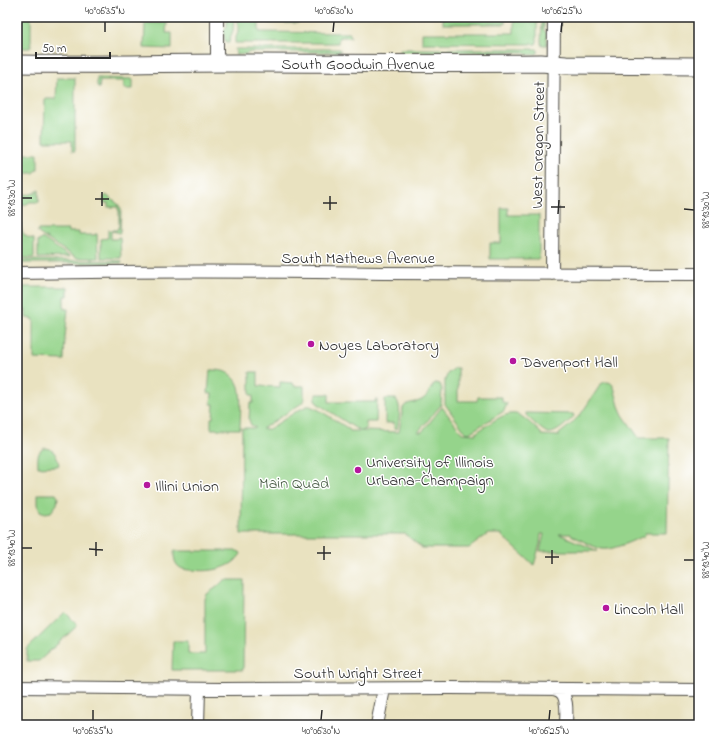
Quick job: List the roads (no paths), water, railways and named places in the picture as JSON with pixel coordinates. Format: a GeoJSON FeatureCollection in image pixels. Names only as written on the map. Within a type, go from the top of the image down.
{"type":"FeatureCollection","features":[{"type":"Feature","properties":{"kind":"street"},"geometry":{"type":"LineString","coordinates":[[217,17],[217,63]]}},
{"type":"Feature","properties":{"kind":"street","name":"West Oregon Street"},"geometry":{"type":"LineString","coordinates":[[552,274],[554,17]]}},
{"type":"Feature","properties":{"kind":"street","name":"South Goodwin Avenue"},"geometry":{"type":"LineString","coordinates":[[17,64],[75,65],[217,63],[699,66]]}},
{"type":"Feature","properties":{"kind":"street","name":"South Mathews Avenue"},"geometry":{"type":"LineString","coordinates":[[17,273],[144,271],[699,274]]}},
{"type":"Feature","properties":{"kind":"street","name":"South Wright Street"},"geometry":{"type":"LineString","coordinates":[[17,687],[699,690]]}},
{"type":"Feature","properties":{"kind":"street"},"geometry":{"type":"LineString","coordinates":[[198,725],[199,688]]}},
{"type":"Feature","properties":{"kind":"street"},"geometry":{"type":"LineString","coordinates":[[377,725],[384,689]]}},
{"type":"Feature","properties":{"kind":"street"},"geometry":{"type":"LineString","coordinates":[[552,689],[562,693],[565,700],[566,725]]}},
{"type":"Feature","properties":{"kind":"street"},"geometry":{"type":"LineString","coordinates":[[566,706],[570,696],[576,689]]}},
{"type":"Feature","properties":{"kind":"place","name":"Noyes Laboratory"},"geometry":{"type":"Point","coordinates":[311,344]}},
{"type":"Feature","properties":{"kind":"place","name":"Davenport Hall"},"geometry":{"type":"Point","coordinates":[513,361]}},
{"type":"Feature","properties":{"kind":"place","name":"University of Illinois Urbana-Champaign"},"geometry":{"type":"Point","coordinates":[358,470]}},
{"type":"Feature","properties":{"kind":"place","name":"Illini Union"},"geometry":{"type":"Point","coordinates":[147,485]}},
{"type":"Feature","properties":{"kind":"place","name":"Lincoln Hall"},"geometry":{"type":"Point","coordinates":[606,608]}},
{"type":"Feature","properties":{"kind":"park label","name":"Main Quad"},"geometry":{"type":"Point","coordinates":[294,482]}}]}
